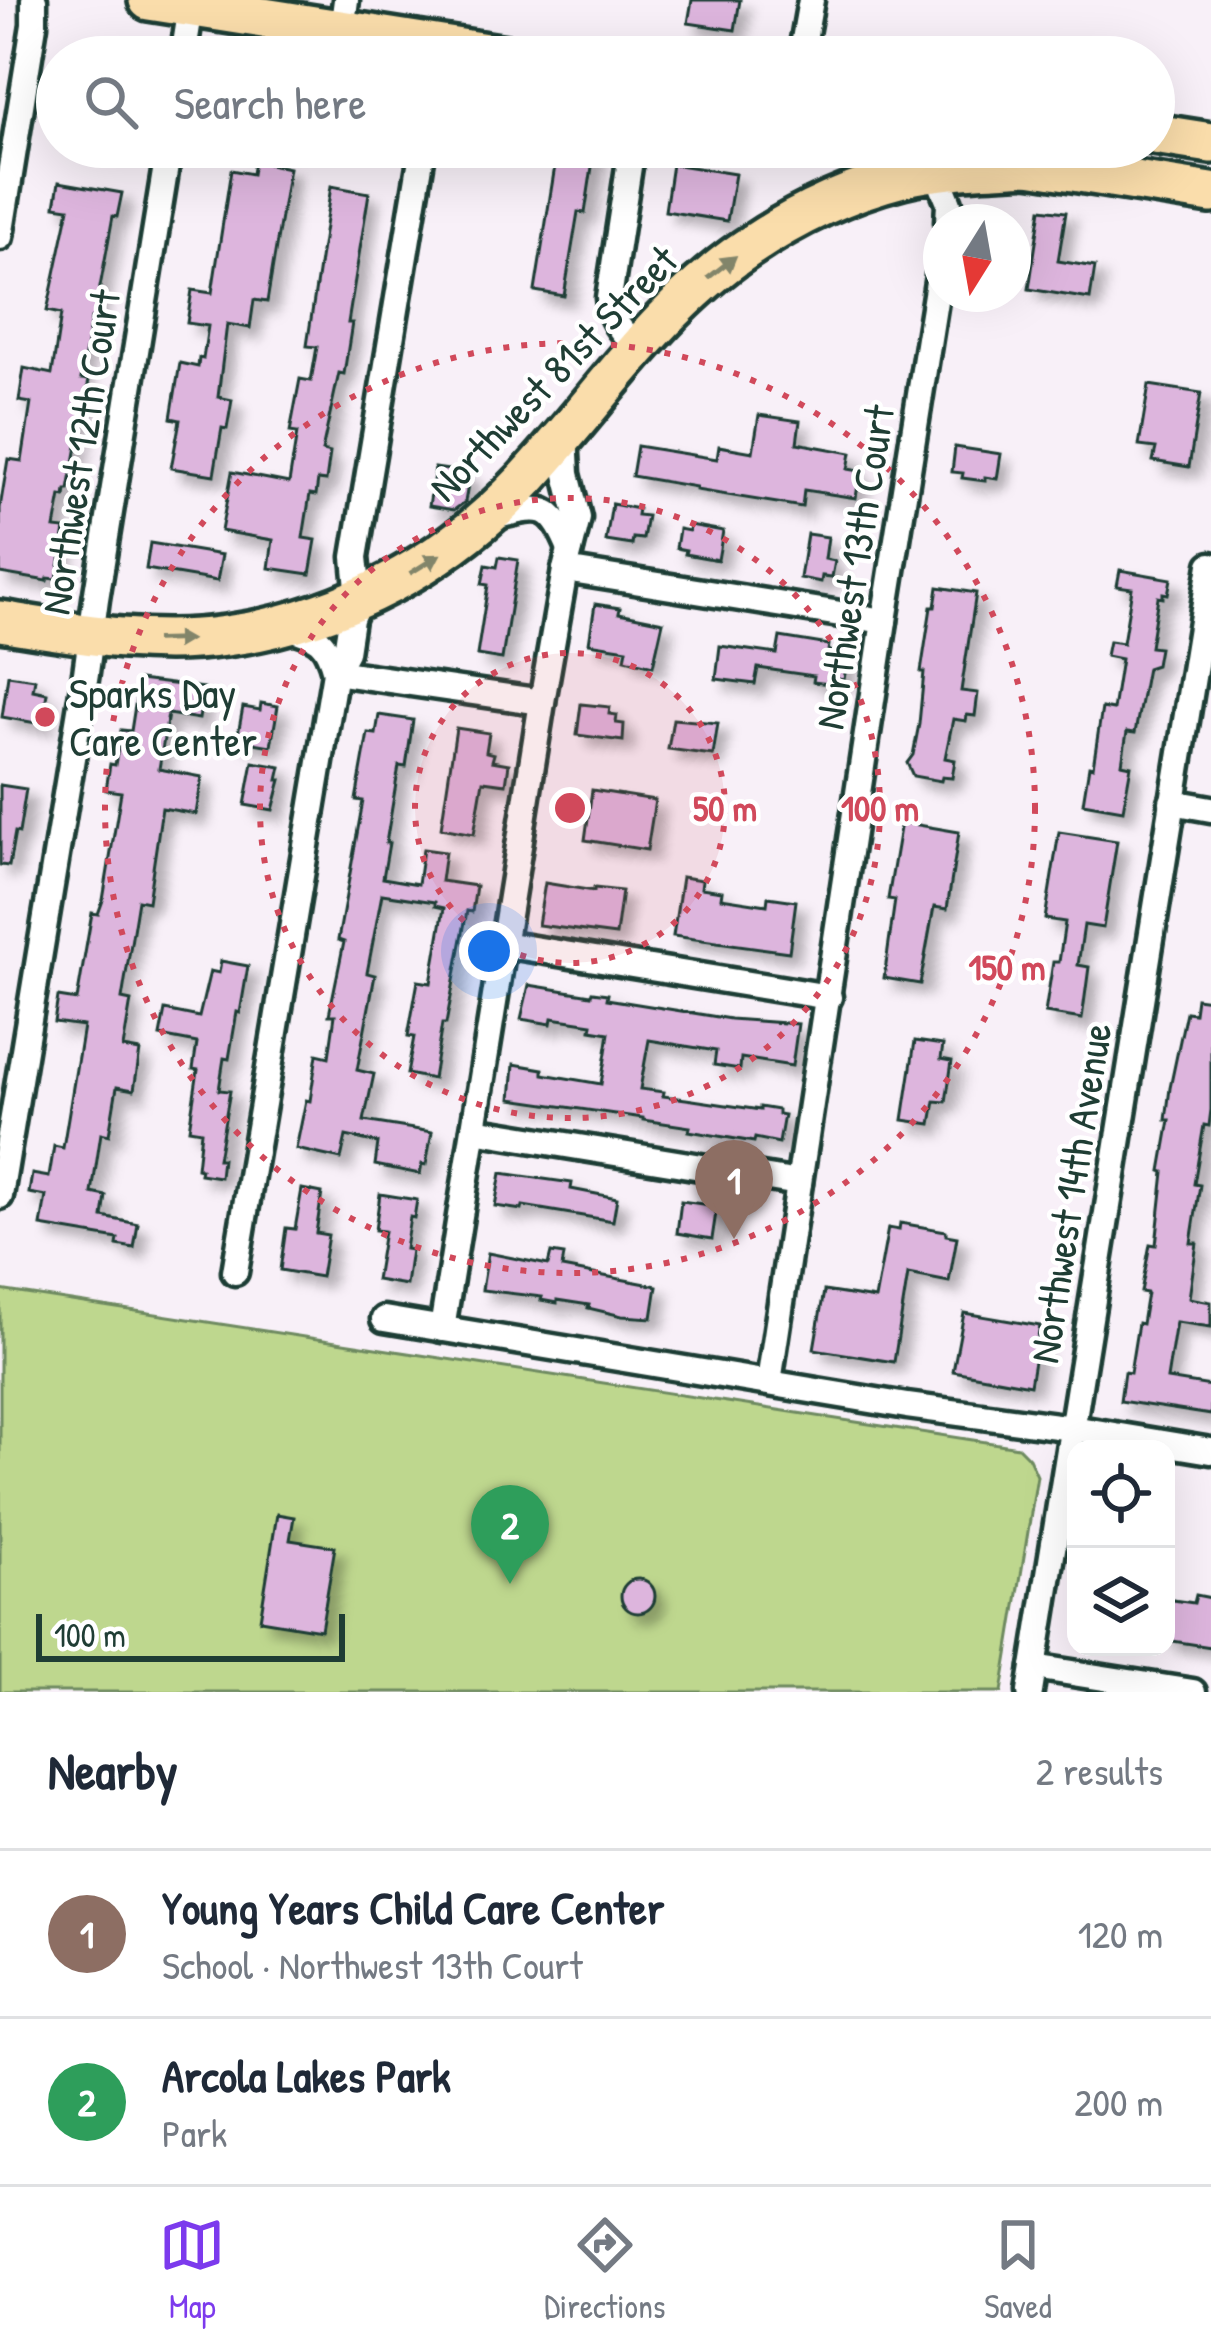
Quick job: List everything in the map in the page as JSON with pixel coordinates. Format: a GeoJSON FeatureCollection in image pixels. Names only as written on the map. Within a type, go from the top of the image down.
{"type":"FeatureCollection","features":[{"type":"Feature","properties":{"kind":"main road"},"geometry":{"type":"LineString","coordinates":[[149,0],[191,7],[344,15],[399,36]]}},
{"type":"Feature","properties":{"kind":"main road"},"geometry":{"type":"LineString","coordinates":[[1175,137],[1211,142]]}},
{"type":"Feature","properties":{"kind":"main road","name":"Northwest 81st Street"},"geometry":{"type":"LineString","coordinates":[[0,621],[91,635],[168,640],[226,636],[281,625],[402,578],[444,552],[526,479],[637,347],[707,278],[771,233],[818,208],[927,168]]}},
{"type":"Feature","properties":{"kind":"main road"},"geometry":{"type":"LineString","coordinates":[[1053,168],[1211,194]]}},
{"type":"Feature","properties":{"kind":"street"},"geometry":{"type":"LineString","coordinates":[[0,237],[34,0]]}},
{"type":"Feature","properties":{"kind":"street"},"geometry":{"type":"LineString","coordinates":[[805,36],[811,0]]}},
{"type":"Feature","properties":{"kind":"street"},"geometry":{"type":"LineString","coordinates":[[186,36],[191,7]]}},
{"type":"Feature","properties":{"kind":"street","name":"Northwest 12th Court"},"geometry":{"type":"LineString","coordinates":[[0,1196],[166,168]]}},
{"type":"Feature","properties":{"kind":"street"},"geometry":{"type":"LineString","coordinates":[[235,1272],[335,672],[346,652],[359,598],[355,556],[420,168]]}},
{"type":"Feature","properties":{"kind":"street"},"geometry":{"type":"LineString","coordinates":[[629,168],[609,298],[613,318],[637,347]]}},
{"type":"Feature","properties":{"kind":"street"},"geometry":{"type":"LineString","coordinates":[[949,204],[950,168]]}},
{"type":"Feature","properties":{"kind":"street","name":"Northwest 13th Court"},"geometry":{"type":"LineString","coordinates":[[769,1382],[933,312]]}},
{"type":"Feature","properties":{"kind":"street"},"geometry":{"type":"LineString","coordinates":[[442,1329],[542,702],[578,518],[567,474],[565,434]]}},
{"type":"Feature","properties":{"kind":"street"},"geometry":{"type":"LineString","coordinates":[[485,519],[541,510],[559,523],[568,560]]}},
{"type":"Feature","properties":{"kind":"street"},"geometry":{"type":"LineString","coordinates":[[568,560],[884,621]]}},
{"type":"Feature","properties":{"kind":"street","name":"Northwest 14th Avenue"},"geometry":{"type":"LineString","coordinates":[[1032,1680],[1211,565]]}},
{"type":"Feature","properties":{"kind":"street"},"geometry":{"type":"LineString","coordinates":[[281,625],[323,643],[335,672]]}},
{"type":"Feature","properties":{"kind":"street"},"geometry":{"type":"LineString","coordinates":[[335,672],[542,702]]}},
{"type":"Feature","properties":{"kind":"street"},"geometry":{"type":"LineString","coordinates":[[1172,802],[1211,809]]}},
{"type":"Feature","properties":{"kind":"street"},"geometry":{"type":"LineString","coordinates":[[503,944],[829,997]]}},
{"type":"Feature","properties":{"kind":"street"},"geometry":{"type":"LineString","coordinates":[[474,1130],[799,1183]]}},
{"type":"Feature","properties":{"kind":"street"},"geometry":{"type":"LineString","coordinates":[[384,1319],[1211,1451]]}},
{"type":"Feature","properties":{"kind":"street"},"geometry":{"type":"LineString","coordinates":[[1032,1680],[1193,1692]]}},
{"type":"Feature","properties":{"kind":"green space"},"geometry":{"type":"Polygon","coordinates":[[[0,1290],[1018,1447],[1037,1476],[1002,1692],[0,1692],[0,1290]]]}},
{"type":"Feature","properties":{"kind":"building"},"geometry":{"type":"Polygon","coordinates":[[[692,0],[740,0],[735,30],[688,23],[692,0]]]}},
{"type":"Feature","properties":{"kind":"building"},"geometry":{"type":"Polygon","coordinates":[[[253,168],[289,168],[267,302],[254,300],[250,328],[227,324],[218,397],[232,400],[214,475],[171,468],[180,420],[171,418],[180,363],[198,367],[208,326],[187,323],[192,290],[212,293],[231,170],[252,174],[253,168]]]}},
{"type":"Feature","properties":{"kind":"building"},"geometry":{"type":"Polygon","coordinates":[[[555,168],[592,168],[585,213],[578,212],[564,296],[535,291],[555,168]]]}},
{"type":"Feature","properties":{"kind":"building"},"geometry":{"type":"Polygon","coordinates":[[[671,168],[735,174],[727,221],[665,211],[671,168]]]}},
{"type":"Feature","properties":{"kind":"building"},"geometry":{"type":"Polygon","coordinates":[[[59,182],[122,193],[91,319],[81,379],[89,380],[69,490],[61,496],[55,528],[65,529],[57,579],[47,581],[0,573],[0,508],[8,459],[22,461],[31,403],[19,401],[24,368],[52,374],[61,314],[47,311],[69,208],[55,206],[59,182]]]}},
{"type":"Feature","properties":{"kind":"building"},"geometry":{"type":"Polygon","coordinates":[[[331,186],[369,193],[344,374],[339,373],[322,451],[330,453],[326,481],[318,480],[316,495],[310,494],[303,538],[316,540],[310,574],[269,568],[273,540],[221,531],[232,472],[289,483],[297,433],[290,432],[300,379],[311,381],[317,347],[307,346],[331,186]]]}},
{"type":"Feature","properties":{"kind":"building"},"geometry":{"type":"Polygon","coordinates":[[[1041,209],[1066,212],[1058,261],[1095,267],[1090,299],[1031,289],[1041,209]]]}},
{"type":"Feature","properties":{"kind":"building"},"geometry":{"type":"Polygon","coordinates":[[[1149,385],[1201,393],[1189,467],[1153,461],[1156,448],[1139,446],[1149,385]]]}},
{"type":"Feature","properties":{"kind":"building"},"geometry":{"type":"Polygon","coordinates":[[[759,415],[800,421],[797,443],[851,453],[848,469],[860,471],[856,498],[804,490],[802,507],[632,476],[637,446],[717,459],[719,446],[753,452],[759,415]]]}},
{"type":"Feature","properties":{"kind":"building"},"geometry":{"type":"Polygon","coordinates":[[[955,447],[1001,454],[997,479],[962,478],[963,473],[952,472],[955,447]]]}},
{"type":"Feature","properties":{"kind":"building"},"geometry":{"type":"Polygon","coordinates":[[[435,468],[470,473],[465,502],[454,510],[429,506],[435,468]]]}},
{"type":"Feature","properties":{"kind":"building"},"geometry":{"type":"Polygon","coordinates":[[[612,504],[638,509],[637,515],[647,516],[643,539],[633,538],[632,545],[606,541],[612,504]]]}},
{"type":"Feature","properties":{"kind":"building"},"geometry":{"type":"Polygon","coordinates":[[[690,525],[723,531],[718,560],[676,548],[679,529],[689,531],[690,525]]]}},
{"type":"Feature","properties":{"kind":"building"},"geometry":{"type":"Polygon","coordinates":[[[807,534],[828,537],[825,559],[835,561],[832,577],[822,576],[821,582],[800,578],[807,534]]]}},
{"type":"Feature","properties":{"kind":"building"},"geometry":{"type":"Polygon","coordinates":[[[150,543],[222,555],[217,581],[146,569],[150,543]]]}},
{"type":"Feature","properties":{"kind":"building"},"geometry":{"type":"Polygon","coordinates":[[[499,557],[518,560],[502,659],[477,655],[488,585],[482,584],[486,565],[497,567],[499,557]]]}},
{"type":"Feature","properties":{"kind":"building"},"geometry":{"type":"Polygon","coordinates":[[[1120,570],[1171,579],[1168,594],[1158,597],[1150,647],[1159,648],[1156,665],[1147,668],[1135,733],[1127,732],[1122,764],[1131,766],[1123,810],[1083,803],[1102,708],[1113,710],[1121,659],[1106,656],[1109,641],[1123,643],[1132,588],[1117,586],[1120,570]]]}},
{"type":"Feature","properties":{"kind":"building"},"geometry":{"type":"Polygon","coordinates":[[[938,587],[976,593],[961,691],[978,693],[975,716],[967,715],[966,721],[953,719],[945,758],[955,760],[952,778],[941,781],[913,776],[907,763],[919,724],[921,672],[938,587]]]}},
{"type":"Feature","properties":{"kind":"building"},"geometry":{"type":"Polygon","coordinates":[[[595,604],[663,622],[653,666],[625,659],[627,649],[589,643],[595,604]]]}},
{"type":"Feature","properties":{"kind":"building"},"geometry":{"type":"Polygon","coordinates":[[[780,637],[829,645],[828,651],[848,654],[844,680],[813,682],[814,676],[758,668],[755,684],[716,679],[720,646],[777,654],[780,637]]]}},
{"type":"Feature","properties":{"kind":"building"},"geometry":{"type":"Polygon","coordinates":[[[8,675],[35,679],[33,690],[47,693],[42,724],[2,717],[8,675]]]}},
{"type":"Feature","properties":{"kind":"building"},"geometry":{"type":"Polygon","coordinates":[[[139,680],[204,688],[199,719],[168,714],[159,769],[202,777],[196,814],[162,808],[148,902],[138,900],[122,999],[131,1001],[123,1048],[140,1051],[134,1090],[117,1087],[109,1135],[101,1133],[92,1193],[106,1196],[103,1217],[138,1224],[134,1248],[117,1245],[118,1239],[41,1226],[46,1196],[29,1193],[32,1174],[49,1177],[54,1146],[63,1148],[83,1026],[54,1022],[58,997],[77,1000],[92,913],[98,914],[103,900],[121,792],[106,790],[110,764],[115,765],[121,730],[131,731],[139,680]]]}},
{"type":"Feature","properties":{"kind":"building"},"geometry":{"type":"Polygon","coordinates":[[[261,703],[278,706],[271,746],[237,740],[243,707],[260,710],[261,703]]]}},
{"type":"Feature","properties":{"kind":"building"},"geometry":{"type":"Polygon","coordinates":[[[581,704],[610,707],[609,714],[617,715],[616,723],[624,724],[623,741],[577,735],[581,704]]]}},
{"type":"Feature","properties":{"kind":"building"},"geometry":{"type":"Polygon","coordinates":[[[379,715],[413,720],[406,767],[399,766],[383,878],[418,884],[423,849],[445,852],[441,881],[476,886],[433,1079],[407,1074],[414,1037],[408,1036],[418,981],[431,983],[444,908],[435,902],[382,894],[367,973],[375,975],[357,1070],[374,1074],[364,1121],[432,1132],[420,1174],[375,1165],[378,1143],[346,1136],[341,1159],[296,1149],[317,1054],[329,1057],[335,1015],[329,1015],[344,942],[338,940],[363,801],[356,800],[368,733],[376,734],[379,715]]]}},
{"type":"Feature","properties":{"kind":"building"},"geometry":{"type":"Polygon","coordinates":[[[673,719],[718,723],[713,755],[668,749],[673,719]]]}},
{"type":"Feature","properties":{"kind":"building"},"geometry":{"type":"Polygon","coordinates":[[[456,728],[489,733],[486,752],[494,754],[492,761],[509,764],[506,784],[483,781],[474,834],[441,828],[456,728]]]}},
{"type":"Feature","properties":{"kind":"building"},"geometry":{"type":"Polygon","coordinates":[[[253,762],[281,767],[273,810],[245,805],[253,762]]]}},
{"type":"Feature","properties":{"kind":"building"},"geometry":{"type":"Polygon","coordinates":[[[0,785],[26,789],[9,866],[0,865],[0,785]]]}},
{"type":"Feature","properties":{"kind":"building"},"geometry":{"type":"Polygon","coordinates":[[[592,790],[655,800],[647,850],[585,840],[592,790]]]}},
{"type":"Feature","properties":{"kind":"building"},"geometry":{"type":"Polygon","coordinates":[[[901,822],[959,832],[947,909],[934,907],[920,984],[884,978],[895,900],[888,899],[901,822]]]}},
{"type":"Feature","properties":{"kind":"building"},"geometry":{"type":"Polygon","coordinates":[[[1059,832],[1117,841],[1103,928],[1084,925],[1078,965],[1089,967],[1082,1019],[1045,1013],[1065,922],[1045,919],[1059,832]]]}},
{"type":"Feature","properties":{"kind":"building"},"geometry":{"type":"Polygon","coordinates":[[[682,877],[702,880],[701,888],[722,891],[721,898],[767,905],[768,897],[796,901],[789,952],[673,936],[682,877]]]}},
{"type":"Feature","properties":{"kind":"building"},"geometry":{"type":"Polygon","coordinates":[[[545,883],[622,891],[616,935],[538,925],[545,883]]]}},
{"type":"Feature","properties":{"kind":"building"},"geometry":{"type":"Polygon","coordinates":[[[221,961],[248,966],[219,1090],[230,1091],[218,1159],[222,1159],[220,1177],[200,1174],[201,1131],[189,1129],[197,1043],[160,1036],[165,1010],[199,1017],[210,971],[219,973],[221,961]]]}},
{"type":"Feature","properties":{"kind":"building"},"geometry":{"type":"Polygon","coordinates":[[[529,985],[608,994],[607,999],[730,1019],[798,1024],[792,1066],[741,1058],[740,1069],[714,1065],[716,1051],[649,1040],[640,1089],[778,1110],[784,1115],[779,1143],[511,1099],[514,1064],[601,1084],[609,1033],[591,1030],[592,1024],[521,1019],[529,985]]]}},
{"type":"Feature","properties":{"kind":"building"},"geometry":{"type":"Polygon","coordinates":[[[1196,998],[1211,1000],[1211,1110],[1194,1184],[1200,1185],[1189,1298],[1211,1302],[1211,1327],[1176,1322],[1167,1379],[1211,1386],[1211,1415],[1120,1401],[1138,1323],[1142,1324],[1147,1293],[1141,1292],[1150,1244],[1156,1245],[1170,1088],[1186,1012],[1194,1013],[1196,998]]]}},
{"type":"Feature","properties":{"kind":"building"},"geometry":{"type":"Polygon","coordinates":[[[915,1041],[943,1045],[941,1059],[952,1061],[946,1102],[935,1101],[931,1124],[903,1120],[915,1041]]]}},
{"type":"Feature","properties":{"kind":"building"},"geometry":{"type":"Polygon","coordinates":[[[501,1173],[572,1183],[571,1189],[617,1198],[613,1221],[495,1206],[501,1173]]]}},
{"type":"Feature","properties":{"kind":"building"},"geometry":{"type":"Polygon","coordinates":[[[302,1189],[322,1193],[316,1233],[328,1235],[321,1277],[280,1270],[286,1228],[295,1229],[302,1189]]]}},
{"type":"Feature","properties":{"kind":"building"},"geometry":{"type":"Polygon","coordinates":[[[380,1194],[417,1200],[405,1249],[411,1250],[406,1285],[376,1280],[384,1231],[375,1230],[380,1194]]]}},
{"type":"Feature","properties":{"kind":"building"},"geometry":{"type":"Polygon","coordinates":[[[681,1201],[717,1206],[712,1239],[677,1233],[681,1201]]]}},
{"type":"Feature","properties":{"kind":"building"},"geometry":{"type":"Polygon","coordinates":[[[900,1223],[957,1237],[949,1282],[908,1274],[894,1362],[814,1349],[824,1291],[875,1299],[888,1228],[899,1230],[900,1223]]]}},
{"type":"Feature","properties":{"kind":"building"},"geometry":{"type":"Polygon","coordinates":[[[488,1253],[548,1265],[551,1253],[564,1255],[562,1268],[657,1286],[652,1318],[482,1290],[488,1253]]]}},
{"type":"Feature","properties":{"kind":"building"},"geometry":{"type":"Polygon","coordinates":[[[964,1313],[1040,1326],[1030,1385],[953,1371],[964,1313]]]}},
{"type":"Feature","properties":{"kind":"building"},"geometry":{"type":"Polygon","coordinates":[[[277,1514],[294,1517],[290,1540],[335,1547],[321,1630],[260,1620],[277,1514]]]}},
{"type":"Feature","properties":{"kind":"building"},"geometry":{"type":"Polygon","coordinates":[[[638,1579],[650,1584],[655,1596],[650,1608],[638,1613],[626,1608],[621,1596],[626,1584],[638,1579]]]}},
{"type":"Feature","properties":{"kind":"building"},"geometry":{"type":"Polygon","coordinates":[[[1196,1595],[1211,1598],[1211,1647],[1175,1641],[1175,1600],[1194,1603],[1196,1595]]]}},
{"type":"Feature","properties":{"kind":"place","name":"Sparks Day Care Center"},"geometry":{"type":"Point","coordinates":[45,717]}},
{"type":"Feature","properties":{"kind":"place","name":"Young Years Child Care Center"},"geometry":{"type":"Point","coordinates":[734,1239]}},
{"type":"Feature","properties":{"kind":"place","name":"Arcola Lakes Park"},"geometry":{"type":"Point","coordinates":[510,1584]}}]}
